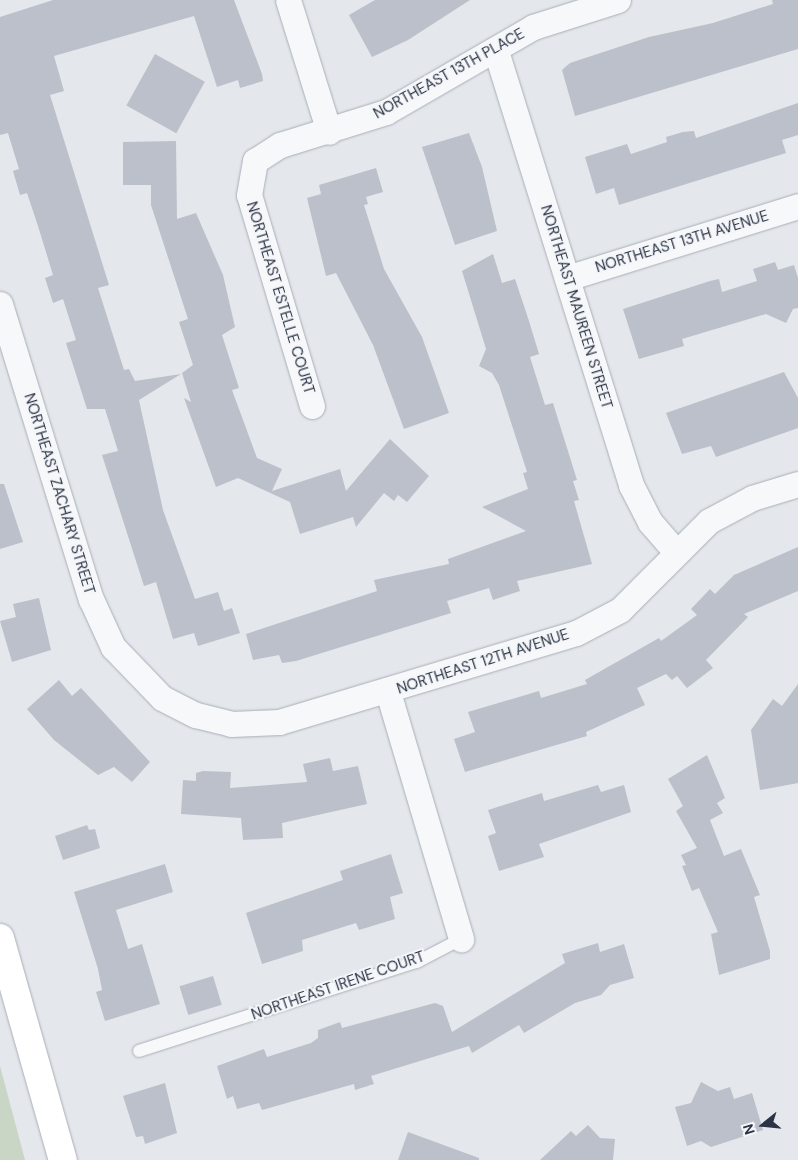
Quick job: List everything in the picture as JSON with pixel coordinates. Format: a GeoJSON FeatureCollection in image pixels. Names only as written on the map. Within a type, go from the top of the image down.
{"type":"FeatureCollection","features":[{"type":"Feature","properties":{"kind":"main road"},"geometry":{"type":"LineString","coordinates":[[0,938],[63,1160]]}},
{"type":"Feature","properties":{"kind":"street"},"geometry":{"type":"LineString","coordinates":[[288,0],[328,132]]}},
{"type":"Feature","properties":{"kind":"street","name":"NORTHEAST 13TH PLACE"},"geometry":{"type":"LineString","coordinates":[[255,161],[280,144],[328,132],[386,112],[496,51],[533,27],[618,0]]}},
{"type":"Feature","properties":{"kind":"street","name":"NORTHEAST MAUREEN STREET"},"geometry":{"type":"LineString","coordinates":[[496,51],[631,485],[650,522],[676,552]]}},
{"type":"Feature","properties":{"kind":"street","name":"NORTHEAST ESTELLE COURT"},"geometry":{"type":"LineString","coordinates":[[255,161],[248,196],[312,406]]}},
{"type":"Feature","properties":{"kind":"street","name":"NORTHEAST 13TH AVENUE"},"geometry":{"type":"LineString","coordinates":[[567,278],[798,206]]}},
{"type":"Feature","properties":{"kind":"street","name":"NORTHEAST ZACHARY STREET"},"geometry":{"type":"LineString","coordinates":[[0,304],[10,370],[91,598],[113,647],[136,674]]}},
{"type":"Feature","properties":{"kind":"street","name":"NORTHEAST 12TH AVENUE"},"geometry":{"type":"LineString","coordinates":[[136,674],[162,698],[196,715],[231,724],[279,722],[388,692],[576,633],[620,610],[676,552],[710,521],[752,498],[798,484]]}},
{"type":"Feature","properties":{"kind":"street","name":"NORTHEAST IRENE COURT"},"geometry":{"type":"LineString","coordinates":[[388,692],[461,939]]}},
{"type":"Feature","properties":{"kind":"lane","name":"NORTHEAST IRENE COURT"},"geometry":{"type":"LineString","coordinates":[[139,1051],[417,962],[461,939]]}},
{"type":"Feature","properties":{"kind":"green space"},"geometry":{"type":"Polygon","coordinates":[[[0,1066],[25,1160],[0,1160],[0,1066]]]}},
{"type":"Feature","properties":{"kind":"building"},"geometry":{"type":"Polygon","coordinates":[[[53,0],[234,0],[262,74],[263,81],[240,88],[238,80],[217,87],[194,16],[54,56],[64,91],[50,95],[109,285],[98,288],[124,370],[129,369],[135,381],[181,374],[139,400],[163,510],[195,599],[218,592],[224,611],[232,608],[240,633],[198,646],[194,633],[173,639],[156,582],[144,586],[102,455],[118,451],[105,409],[87,409],[66,343],[76,340],[63,299],[53,303],[45,278],[53,275],[38,226],[27,193],[20,195],[13,171],[19,169],[8,133],[0,135],[0,17],[53,0]]]}},
{"type":"Feature","properties":{"kind":"building"},"geometry":{"type":"Polygon","coordinates":[[[375,0],[470,0],[408,40],[372,57],[349,15],[375,0]]]}},
{"type":"Feature","properties":{"kind":"building"},"geometry":{"type":"Polygon","coordinates":[[[772,0],[798,0],[798,49],[575,116],[562,70],[570,63],[649,37],[713,23],[773,4],[772,0]]]}},
{"type":"Feature","properties":{"kind":"building"},"geometry":{"type":"Polygon","coordinates":[[[155,54],[205,82],[176,133],[126,106],[155,54]]]}},
{"type":"Feature","properties":{"kind":"building"},"geometry":{"type":"Polygon","coordinates":[[[798,103],[798,135],[782,140],[786,153],[619,205],[614,188],[596,194],[585,157],[627,144],[631,154],[667,142],[666,137],[683,132],[694,131],[696,138],[798,103]]]}},
{"type":"Feature","properties":{"kind":"building"},"geometry":{"type":"Polygon","coordinates":[[[469,133],[482,167],[497,231],[455,245],[422,147],[469,133]]]}},
{"type":"Feature","properties":{"kind":"building"},"geometry":{"type":"Polygon","coordinates":[[[176,141],[177,219],[196,213],[223,275],[235,327],[222,335],[239,388],[232,390],[257,458],[282,469],[272,491],[340,469],[346,491],[390,439],[429,476],[407,502],[398,495],[394,501],[384,493],[356,527],[353,517],[300,534],[290,502],[238,478],[216,487],[184,398],[191,402],[182,373],[193,365],[179,322],[188,319],[151,205],[151,185],[123,185],[123,142],[176,141]]]}},
{"type":"Feature","properties":{"kind":"building"},"geometry":{"type":"Polygon","coordinates":[[[376,168],[383,192],[366,197],[368,204],[364,205],[384,269],[422,337],[449,413],[404,429],[373,345],[336,273],[326,276],[307,198],[321,194],[319,185],[376,168]]]}},
{"type":"Feature","properties":{"kind":"building"},"geometry":{"type":"Polygon","coordinates":[[[493,254],[502,283],[515,279],[529,321],[539,354],[530,357],[545,405],[553,403],[577,480],[573,481],[579,500],[574,501],[592,564],[517,581],[520,591],[493,600],[489,588],[447,601],[451,613],[296,661],[282,663],[279,655],[253,660],[246,634],[377,591],[374,580],[449,564],[448,559],[526,531],[482,507],[528,489],[523,473],[527,472],[499,385],[492,373],[479,366],[486,349],[462,271],[493,254]]]}},
{"type":"Feature","properties":{"kind":"building"},"geometry":{"type":"Polygon","coordinates":[[[775,262],[778,270],[794,265],[798,278],[798,308],[793,309],[786,323],[766,314],[682,339],[684,346],[639,359],[623,309],[719,279],[722,292],[757,281],[753,269],[775,262]]]}},
{"type":"Feature","properties":{"kind":"building"},"geometry":{"type":"Polygon","coordinates":[[[784,372],[798,398],[798,428],[716,457],[711,446],[682,454],[666,413],[784,372]]]}},
{"type":"Feature","properties":{"kind":"building"},"geometry":{"type":"Polygon","coordinates":[[[0,484],[4,484],[23,542],[0,549],[0,484]]]}},
{"type":"Feature","properties":{"kind":"building"},"geometry":{"type":"Polygon","coordinates":[[[798,547],[798,591],[744,614],[748,617],[706,660],[713,668],[687,688],[677,676],[672,680],[666,674],[637,688],[645,705],[586,732],[587,736],[465,772],[454,739],[475,732],[468,712],[539,691],[541,698],[587,684],[585,680],[659,638],[661,641],[697,615],[691,609],[710,589],[715,594],[734,575],[798,547]]]}},
{"type":"Feature","properties":{"kind":"building"},"geometry":{"type":"Polygon","coordinates":[[[39,598],[51,650],[12,662],[0,621],[16,617],[13,604],[39,598]]]}},
{"type":"Feature","properties":{"kind":"building"},"geometry":{"type":"Polygon","coordinates":[[[59,680],[72,696],[81,688],[150,762],[132,782],[114,767],[98,775],[54,740],[27,709],[59,680]]]}},
{"type":"Feature","properties":{"kind":"building"},"geometry":{"type":"Polygon","coordinates":[[[798,684],[798,783],[760,790],[751,730],[773,699],[782,706],[798,684]]]}},
{"type":"Feature","properties":{"kind":"building"},"geometry":{"type":"Polygon","coordinates":[[[707,755],[725,798],[717,803],[723,813],[710,820],[724,856],[741,849],[760,895],[754,897],[770,951],[770,959],[719,975],[711,934],[718,932],[699,888],[692,891],[682,866],[686,865],[681,855],[697,848],[676,811],[683,806],[668,779],[707,755]]]}},
{"type":"Feature","properties":{"kind":"building"},"geometry":{"type":"Polygon","coordinates":[[[330,758],[333,771],[358,766],[367,804],[282,823],[283,838],[243,840],[241,818],[181,814],[183,780],[196,781],[196,773],[203,771],[231,772],[230,788],[307,782],[303,764],[330,758]]]}},
{"type":"Feature","properties":{"kind":"building"},"geometry":{"type":"Polygon","coordinates":[[[598,785],[601,792],[624,785],[631,812],[539,844],[544,857],[499,871],[488,836],[496,833],[488,810],[542,793],[544,801],[598,785]]]}},
{"type":"Feature","properties":{"kind":"building"},"geometry":{"type":"Polygon","coordinates":[[[87,825],[89,830],[95,829],[100,848],[63,860],[55,836],[87,825]]]}},
{"type":"Feature","properties":{"kind":"building"},"geometry":{"type":"Polygon","coordinates":[[[391,854],[403,893],[390,897],[395,919],[359,930],[356,923],[302,940],[303,951],[262,964],[246,913],[343,880],[340,871],[391,854]]]}},
{"type":"Feature","properties":{"kind":"building"},"geometry":{"type":"Polygon","coordinates":[[[165,864],[173,892],[116,910],[128,949],[142,944],[160,1004],[105,1021],[96,992],[102,990],[98,969],[74,892],[165,864]]]}},
{"type":"Feature","properties":{"kind":"building"},"geometry":{"type":"Polygon","coordinates":[[[598,943],[600,952],[624,944],[634,978],[610,985],[601,995],[575,1003],[524,1033],[519,1025],[472,1053],[469,1046],[371,1076],[374,1084],[355,1090],[354,1084],[262,1110],[259,1103],[237,1109],[233,1096],[227,1099],[217,1066],[264,1049],[267,1057],[311,1043],[318,1038],[318,1030],[340,1022],[342,1028],[435,1003],[443,1006],[452,1032],[565,963],[562,954],[598,943]]]}},
{"type":"Feature","properties":{"kind":"building"},"geometry":{"type":"Polygon","coordinates":[[[213,976],[222,1005],[188,1015],[180,986],[213,976]]]}},
{"type":"Feature","properties":{"kind":"building"},"geometry":{"type":"Polygon","coordinates":[[[701,1082],[718,1091],[730,1087],[734,1099],[752,1093],[763,1130],[711,1147],[701,1141],[687,1146],[675,1107],[691,1103],[701,1082]]]}},
{"type":"Feature","properties":{"kind":"building"},"geometry":{"type":"Polygon","coordinates":[[[165,1083],[177,1133],[145,1144],[143,1136],[136,1137],[123,1096],[165,1083]]]}},
{"type":"Feature","properties":{"kind":"building"},"geometry":{"type":"Polygon","coordinates":[[[588,1125],[600,1138],[615,1139],[613,1160],[540,1160],[571,1131],[576,1136],[588,1125]]]}},
{"type":"Feature","properties":{"kind":"building"},"geometry":{"type":"Polygon","coordinates":[[[408,1132],[479,1158],[479,1160],[398,1160],[408,1132]]]}}]}
